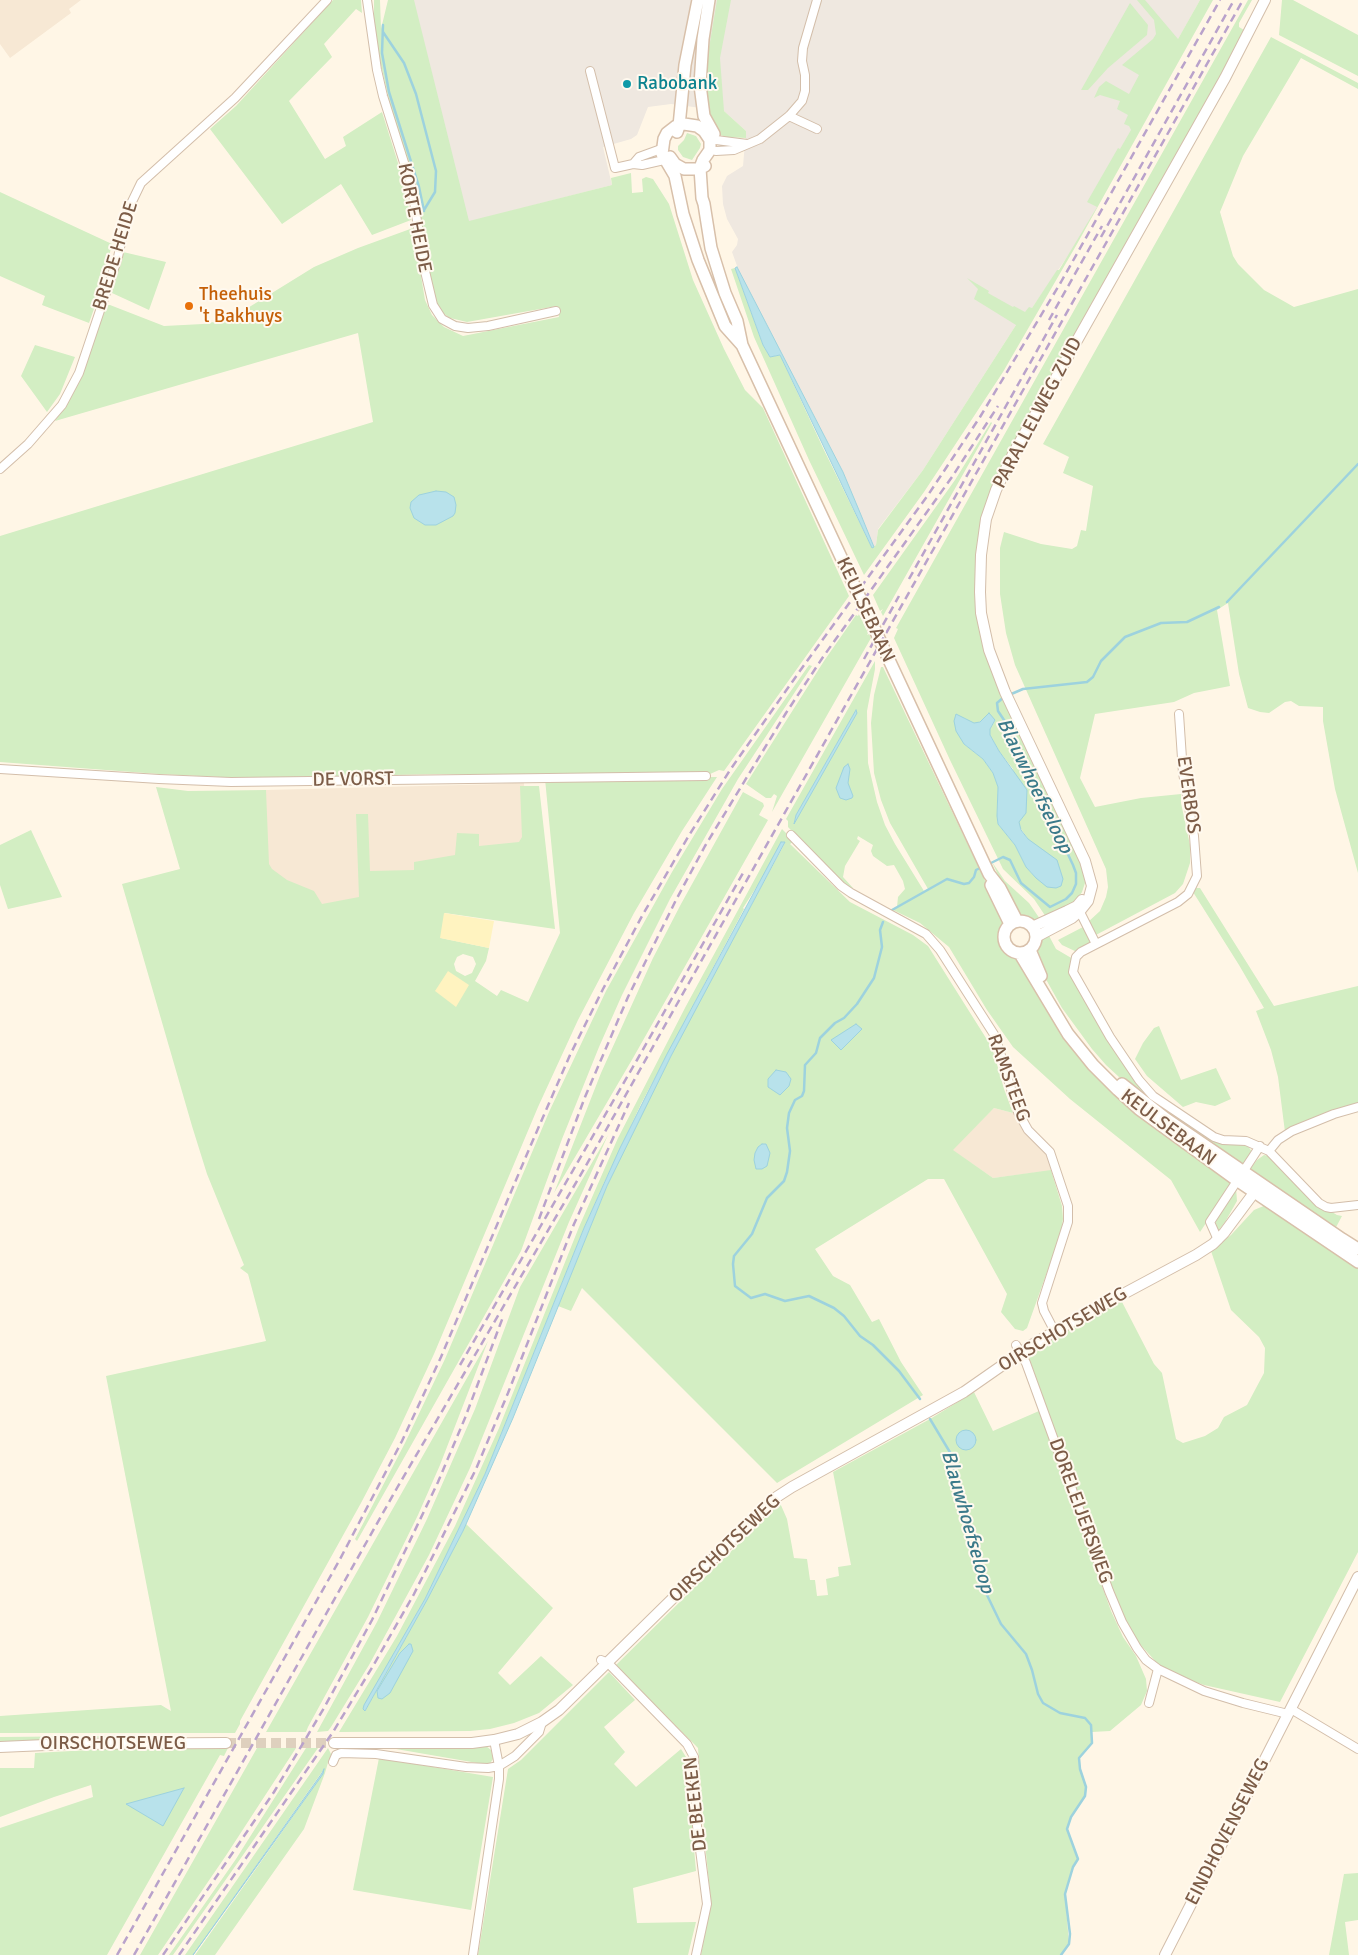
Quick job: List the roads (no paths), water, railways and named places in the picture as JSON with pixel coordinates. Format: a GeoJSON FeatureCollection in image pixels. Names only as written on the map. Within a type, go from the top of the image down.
{"type":"FeatureCollection","features":[{"type":"Feature","properties":{"kind":"main road"},"geometry":{"type":"LineString","coordinates":[[675,127],[678,91],[682,85],[698,0]]}},
{"type":"Feature","properties":{"kind":"main road"},"geometry":{"type":"LineString","coordinates":[[704,126],[688,124],[675,127],[664,139],[670,161],[692,170],[703,167],[702,162],[714,143],[704,126],[698,93],[709,0]]}},
{"type":"Feature","properties":{"kind":"main road","name":"KEULSEBAAN"},"geometry":{"type":"LineString","coordinates":[[670,161],[683,214],[698,260],[725,326],[742,345]]}},
{"type":"Feature","properties":{"kind":"main road","name":"KEULSEBAAN"},"geometry":{"type":"LineString","coordinates":[[703,167],[706,198],[704,204],[711,248],[725,293],[737,321],[742,345],[986,868],[993,891],[1013,923]]}},
{"type":"Feature","properties":{"kind":"main road"},"geometry":{"type":"LineString","coordinates":[[1013,923],[1028,923],[1034,932],[1025,952],[1012,952],[1004,944],[1004,933],[1013,923]]}},
{"type":"Feature","properties":{"kind":"main road","name":"KEULSEBAAN"},"geometry":{"type":"LineString","coordinates":[[1025,952],[1083,1043],[1122,1084],[1241,1176],[1358,1262]]}},
{"type":"Feature","properties":{"kind":"main road","name":"KEULSEBAAN"},"geometry":{"type":"LineString","coordinates":[[1258,1188],[1358,1249]]}},
{"type":"Feature","properties":{"kind":"street","name":"BREDE HEIDE"},"geometry":{"type":"LineString","coordinates":[[0,469],[28,444],[62,405],[79,372],[118,257],[128,210],[141,182],[235,98],[327,0]]}},
{"type":"Feature","properties":{"kind":"street","name":"KORTE HEIDE"},"geometry":{"type":"LineString","coordinates":[[368,0],[377,70],[383,96],[412,188],[424,267],[433,305],[442,319],[455,326],[468,328],[488,326],[556,311]]}},
{"type":"Feature","properties":{"kind":"street"},"geometry":{"type":"LineString","coordinates":[[714,143],[734,150],[760,139],[789,116],[802,101],[805,91],[805,75],[802,62],[803,48],[817,0]]}},
{"type":"Feature","properties":{"kind":"street","name":"PARALLELWEG ZUID"},"geometry":{"type":"LineString","coordinates":[[1034,932],[1072,918],[1086,893],[1091,878],[1077,843],[1007,696],[989,650],[981,613],[980,592],[983,536],[996,490],[1018,445],[1225,78],[1265,0]]}},
{"type":"Feature","properties":{"kind":"street"},"geometry":{"type":"LineString","coordinates":[[590,71],[615,168],[633,164],[639,157],[670,161]]}},
{"type":"Feature","properties":{"kind":"street"},"geometry":{"type":"LineString","coordinates":[[789,116],[817,129]]}},
{"type":"Feature","properties":{"kind":"street","name":"EVERBOS"},"geometry":{"type":"LineString","coordinates":[[1096,944],[1178,902],[1188,894],[1197,876],[1194,836],[1183,773],[1179,714]]}},
{"type":"Feature","properties":{"kind":"street","name":"DE VORST"},"geometry":{"type":"LineString","coordinates":[[0,769],[231,782],[706,776]]}},
{"type":"Feature","properties":{"kind":"street","name":"RAMSTEEG"},"geometry":{"type":"LineString","coordinates":[[791,835],[841,886],[926,934],[940,950],[995,1036],[1018,1112],[1028,1130],[1050,1152],[1068,1206],[1068,1222],[1042,1303],[1055,1332]]}},
{"type":"Feature","properties":{"kind":"street"},"geometry":{"type":"LineString","coordinates":[[1078,908],[1096,944],[1076,957],[1073,972],[1096,1015],[1139,1080],[1153,1096],[1214,1137],[1223,1140],[1246,1141],[1269,1151],[1319,1203],[1326,1207],[1358,1205]]}},
{"type":"Feature","properties":{"kind":"street"},"geometry":{"type":"LineString","coordinates":[[1269,1151],[1278,1140],[1292,1131],[1334,1114],[1358,1107]]}},
{"type":"Feature","properties":{"kind":"street"},"geometry":{"type":"LineString","coordinates":[[1218,1240],[1210,1222],[1260,1146]]}},
{"type":"Feature","properties":{"kind":"street","name":"OIRSCHOTSEWEG"},"geometry":{"type":"LineString","coordinates":[[334,1743],[472,1743],[518,1734],[542,1722],[559,1710],[604,1662],[775,1498],[792,1486],[964,1392],[1018,1349],[1055,1332],[1196,1255],[1218,1240],[1233,1224],[1258,1188]]}},
{"type":"Feature","properties":{"kind":"street","name":"DORELEIJERSWEG"},"geometry":{"type":"LineString","coordinates":[[1018,1349],[1117,1610],[1137,1648],[1146,1660],[1158,1669],[1204,1691],[1243,1703],[1289,1711]]}},
{"type":"Feature","properties":{"kind":"street","name":"EINDHOVENSEWEG"},"geometry":{"type":"LineString","coordinates":[[1165,1955],[1358,1577]]}},
{"type":"Feature","properties":{"kind":"street","name":"DE BEEKEN"},"geometry":{"type":"LineString","coordinates":[[604,1662],[687,1744],[694,1757],[697,1826],[707,1904],[696,1955]]}},
{"type":"Feature","properties":{"kind":"street"},"geometry":{"type":"LineString","coordinates":[[1149,1702],[1158,1669]]}},
{"type":"Feature","properties":{"kind":"street"},"geometry":{"type":"LineString","coordinates":[[1289,1711],[1358,1749]]}},
{"type":"Feature","properties":{"kind":"street"},"geometry":{"type":"LineString","coordinates":[[333,1762],[336,1755],[340,1754],[370,1753],[473,1768],[499,1766],[515,1756],[539,1732],[542,1722]]}},
{"type":"Feature","properties":{"kind":"street"},"geometry":{"type":"LineString","coordinates":[[474,1955],[496,1806],[499,1766],[494,1740]]}},
{"type":"Feature","properties":{"kind":"street","name":"OIRSCHOTSEWEG"},"geometry":{"type":"LineString","coordinates":[[0,1747],[68,1744],[226,1744]]}},
{"type":"Feature","properties":{"kind":"water"},"geometry":{"type":"Polygon","coordinates":[[[737,267],[843,472],[874,547],[872,548],[780,355],[770,357],[763,345],[735,268],[737,267]]]}},
{"type":"Feature","properties":{"kind":"water"},"geometry":{"type":"Polygon","coordinates":[[[436,491],[446,492],[454,497],[455,513],[436,525],[425,525],[414,518],[410,508],[411,502],[419,495],[436,491]]]}},
{"type":"Feature","properties":{"kind":"water"},"geometry":{"type":"Polygon","coordinates":[[[856,710],[857,713],[794,824],[796,815],[856,710]]]}},
{"type":"Feature","properties":{"kind":"water"},"geometry":{"type":"Polygon","coordinates":[[[989,713],[995,720],[990,729],[990,735],[1027,790],[1026,813],[1019,822],[1021,830],[1028,839],[1057,860],[1063,879],[1061,886],[1056,888],[1047,887],[1026,867],[1015,845],[998,824],[998,787],[993,773],[983,759],[964,744],[956,731],[954,721],[956,714],[974,723],[980,722],[989,713]]]}},
{"type":"Feature","properties":{"kind":"water"},"geometry":{"type":"Polygon","coordinates":[[[848,764],[850,769],[848,783],[853,796],[846,800],[840,798],[836,788],[844,767],[848,764]]]}},
{"type":"Feature","properties":{"kind":"water"},"geometry":{"type":"Polygon","coordinates":[[[781,842],[785,842],[671,1056],[607,1186],[513,1418],[463,1531],[365,1711],[363,1709],[364,1705],[425,1599],[485,1474],[584,1228],[620,1148],[667,1054],[781,842]]]}},
{"type":"Feature","properties":{"kind":"water"},"geometry":{"type":"Polygon","coordinates":[[[856,1024],[862,1029],[841,1050],[831,1040],[856,1024]]]}},
{"type":"Feature","properties":{"kind":"water"},"geometry":{"type":"Polygon","coordinates":[[[776,1070],[786,1072],[791,1079],[789,1086],[780,1095],[768,1087],[768,1079],[776,1070]]]}},
{"type":"Feature","properties":{"kind":"water"},"geometry":{"type":"Polygon","coordinates":[[[762,1144],[766,1144],[770,1153],[767,1166],[762,1169],[756,1169],[755,1153],[762,1144]]]}},
{"type":"Feature","properties":{"kind":"water"},"geometry":{"type":"Polygon","coordinates":[[[966,1430],[973,1433],[976,1440],[973,1447],[966,1450],[959,1447],[956,1440],[959,1433],[966,1430]]]}},
{"type":"Feature","properties":{"kind":"water"},"geometry":{"type":"Polygon","coordinates":[[[411,1644],[413,1651],[390,1693],[382,1699],[378,1698],[377,1691],[400,1653],[411,1644]]]}},
{"type":"Feature","properties":{"kind":"water"},"geometry":{"type":"Polygon","coordinates":[[[324,1769],[323,1774],[193,1955],[322,1773],[324,1769]]]}},
{"type":"Feature","properties":{"kind":"water"},"geometry":{"type":"Polygon","coordinates":[[[184,1788],[163,1826],[126,1804],[184,1788]]]}},
{"type":"Feature","properties":{"kind":"waterway"},"geometry":{"type":"LineString","coordinates":[[383,25],[382,53],[389,92],[419,187],[424,211]]}},
{"type":"Feature","properties":{"kind":"waterway"},"geometry":{"type":"LineString","coordinates":[[383,32],[404,63],[416,94],[436,171],[435,192],[424,210]]}},
{"type":"Feature","properties":{"kind":"waterway","name":"Blauwhoefseloop"},"geometry":{"type":"LineString","coordinates":[[1227,602],[1358,464]]}},
{"type":"Feature","properties":{"kind":"waterway","name":"Blauwhoefseloop"},"geometry":{"type":"LineString","coordinates":[[1009,695],[1023,689],[1087,682],[1093,677],[1101,661],[1125,637],[1161,623],[1187,622],[1219,607]]}},
{"type":"Feature","properties":{"kind":"waterway","name":"Blauwhoefseloop"},"geometry":{"type":"LineString","coordinates":[[989,864],[1003,857],[1010,860],[1021,883],[1050,907],[1066,899],[1072,893],[1076,884],[1076,873],[1073,865],[1006,723],[998,711],[997,703],[1004,697]]}},
{"type":"Feature","properties":{"kind":"waterway","name":"Blauwhoefseloop"},"geometry":{"type":"LineString","coordinates":[[892,910],[947,879],[964,884],[969,883],[974,877],[976,870],[982,867]]}},
{"type":"Feature","properties":{"kind":"waterway","name":"Blauwhoefseloop"},"geometry":{"type":"LineString","coordinates":[[883,922],[880,930],[882,947],[874,978],[857,1004],[844,1018],[835,1023],[820,1038],[816,1053],[805,1065],[804,1091],[802,1096],[795,1100],[789,1113],[787,1128],[790,1151],[784,1181],[767,1198],[752,1234],[734,1256],[733,1264],[735,1286],[751,1298],[765,1294],[785,1301],[809,1296],[834,1308],[844,1316],[860,1336],[873,1345],[899,1371],[920,1399]]}},
{"type":"Feature","properties":{"kind":"waterway","name":"Blauwhoefseloop"},"geometry":{"type":"LineString","coordinates":[[930,1419],[951,1454],[960,1500],[976,1537],[979,1572],[986,1593],[1001,1624],[1026,1654],[1038,1694],[1043,1703],[1060,1713],[1085,1718],[1091,1725],[1092,1743],[1079,1758],[1080,1769],[1086,1787],[1085,1796],[1071,1817],[1067,1829],[1078,1859],[1073,1867],[1065,1894],[1070,1934],[1069,1944],[1061,1955]]}},
{"type":"Feature","properties":{"kind":"tunnel"},"geometry":{"type":"LineString","coordinates":[[226,1743],[334,1743]]}},
{"type":"Feature","properties":{"kind":"railway"},"geometry":{"type":"LineString","coordinates":[[117,1955],[339,1561],[402,1441],[441,1357],[570,1055],[642,916],[730,770],[928,495],[980,417],[1061,282],[1220,0]]}},
{"type":"Feature","properties":{"kind":"railway"},"geometry":{"type":"LineString","coordinates":[[1101,237],[1234,0]]}},
{"type":"Feature","properties":{"kind":"railway"},"geometry":{"type":"LineString","coordinates":[[134,1955],[397,1488],[584,1169],[1243,0]]}},
{"type":"Feature","properties":{"kind":"railway"},"geometry":{"type":"LineString","coordinates":[[1049,320],[1102,226]]}},
{"type":"Feature","properties":{"kind":"railway"},"geometry":{"type":"LineString","coordinates":[[909,579],[1057,315]]}},
{"type":"Feature","properties":{"kind":"railway"},"geometry":{"type":"LineString","coordinates":[[539,1219],[585,1097],[628,997],[705,846],[786,713],[823,657],[952,477],[998,406]]}},
{"type":"Feature","properties":{"kind":"railway"},"geometry":{"type":"LineString","coordinates":[[864,659],[899,596]]}},
{"type":"Feature","properties":{"kind":"railway"},"geometry":{"type":"LineString","coordinates":[[460,1365],[743,873]]}},
{"type":"Feature","properties":{"kind":"railway"},"geometry":{"type":"LineString","coordinates":[[179,1955],[333,1732],[414,1594],[476,1469],[574,1224],[629,1103]]}},
{"type":"Feature","properties":{"kind":"railway"},"geometry":{"type":"LineString","coordinates":[[163,1955],[274,1792],[324,1708],[372,1620],[438,1482],[465,1418],[503,1317]]}},
{"type":"Feature","properties":{"kind":"place","name":"Rabobank"},"geometry":{"type":"Point","coordinates":[627,84]}},
{"type":"Feature","properties":{"kind":"place","name":"Theehuis 't Bakhuys"},"geometry":{"type":"Point","coordinates":[189,306]}}]}
